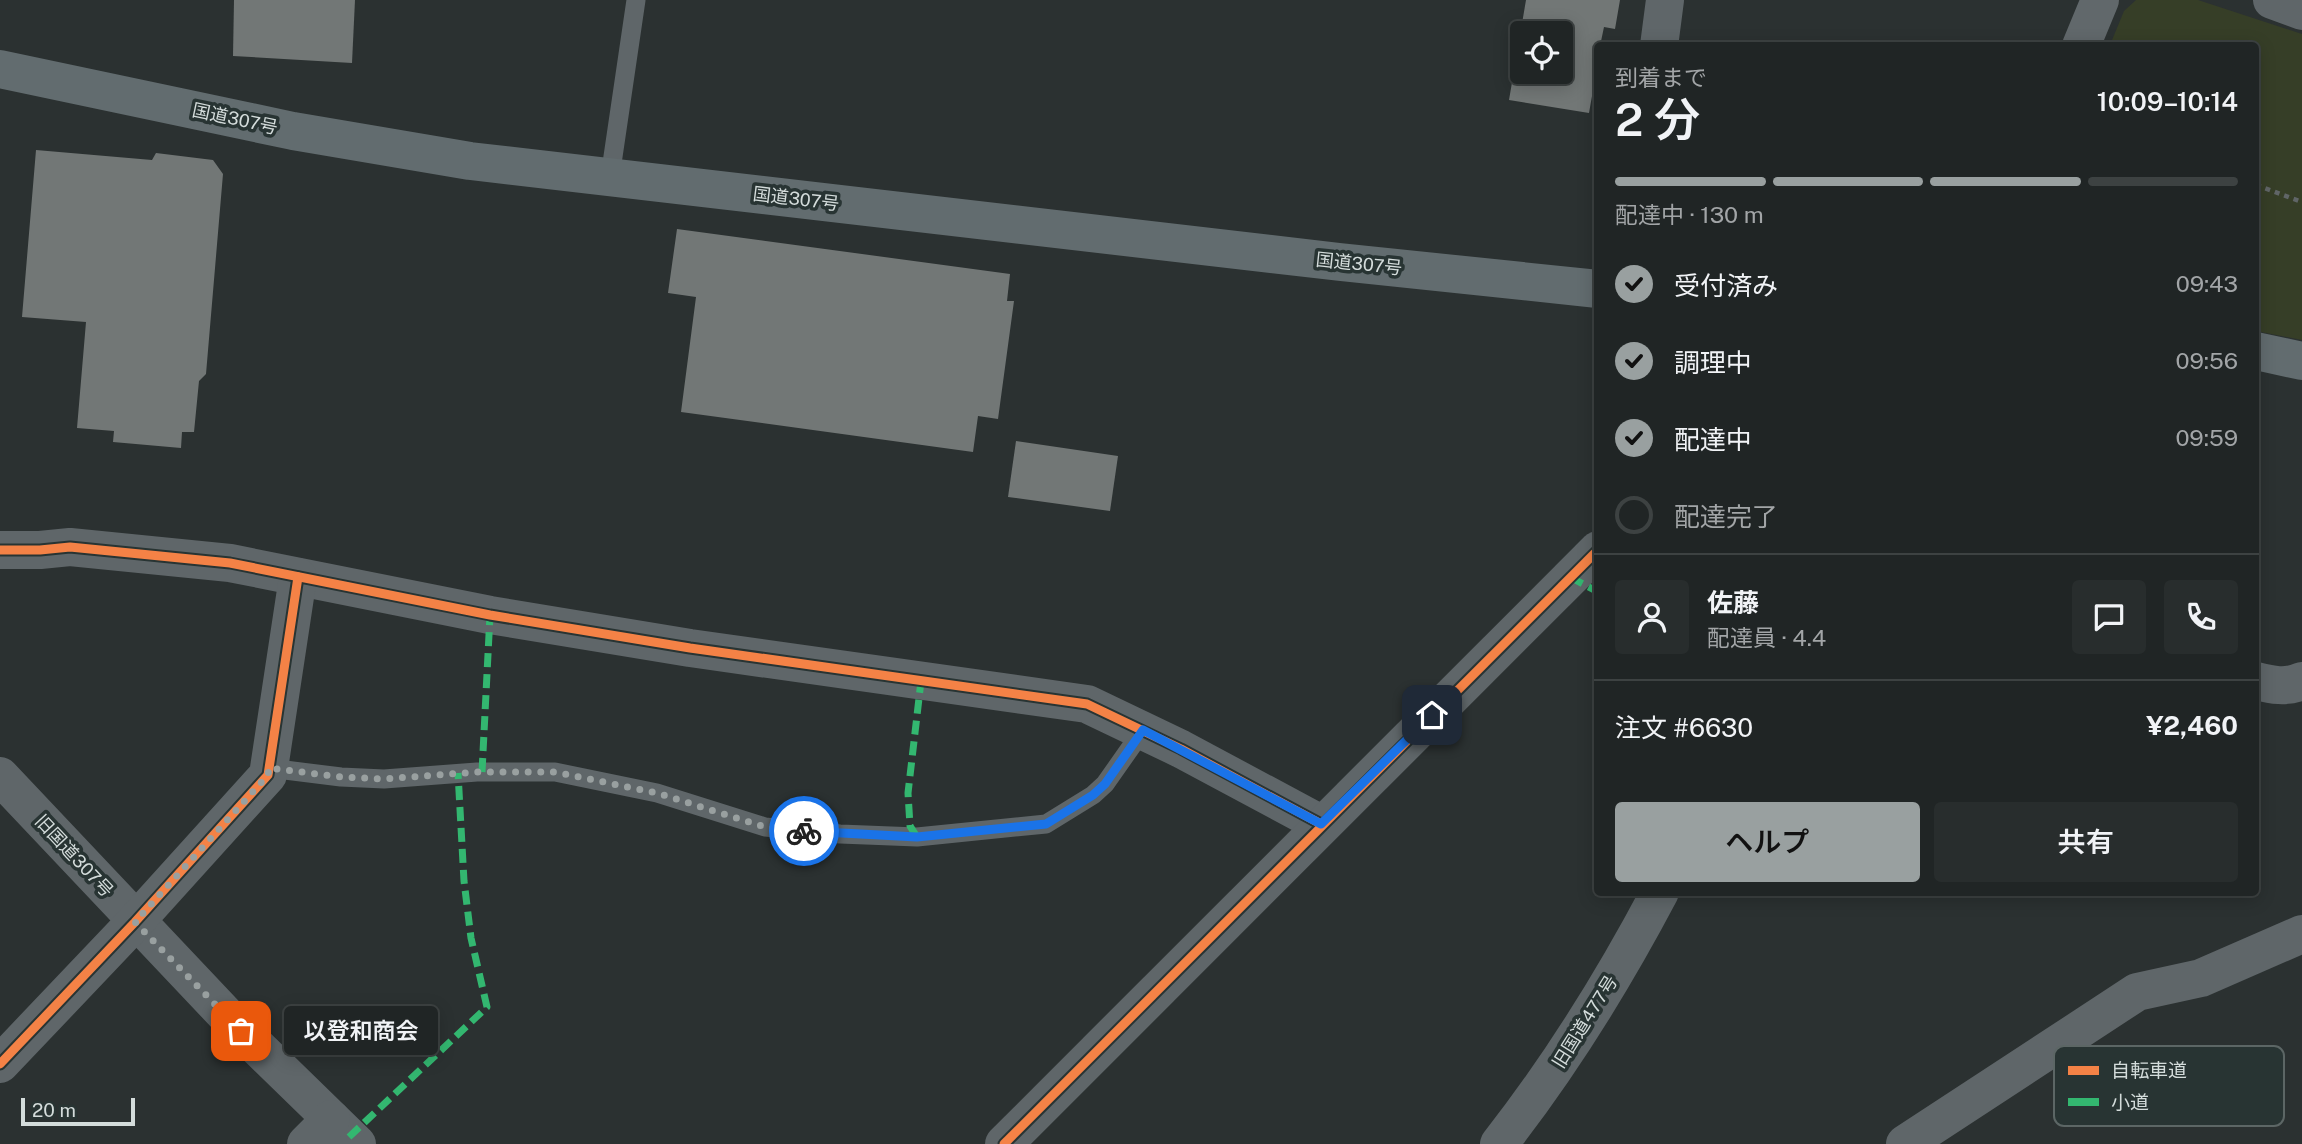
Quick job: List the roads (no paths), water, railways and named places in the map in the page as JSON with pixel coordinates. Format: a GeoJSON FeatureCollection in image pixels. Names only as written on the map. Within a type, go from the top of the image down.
{"type":"FeatureCollection","features":[{"type":"Feature","properties":{"kind":"highway","name":"国道307号"},"geometry":{"type":"LineString","coordinates":[[0,69],[306,133],[470,161],[1594,289]]}},
{"type":"Feature","properties":{"kind":"highway"},"geometry":{"type":"LineString","coordinates":[[2259,352],[2302,361]]}},
{"type":"Feature","properties":{"kind":"street"},"geometry":{"type":"LineString","coordinates":[[1660,42],[1665,0]]}},
{"type":"Feature","properties":{"kind":"street"},"geometry":{"type":"LineString","coordinates":[[2083,42],[2100,0]]}},
{"type":"Feature","properties":{"kind":"street"},"geometry":{"type":"LineString","coordinates":[[2272,0],[2302,11]]}},
{"type":"Feature","properties":{"kind":"street"},"geometry":{"type":"LineString","coordinates":[[0,550],[70,547],[230,563],[490,615],[677,646],[1063,699],[1087,704],[1143,730],[1321,824]]}},
{"type":"Feature","properties":{"kind":"street"},"geometry":{"type":"LineString","coordinates":[[1004,1144],[1321,824],[1594,554]]}},
{"type":"Feature","properties":{"kind":"street"},"geometry":{"type":"LineString","coordinates":[[0,1064],[135,922],[268,775],[299,577]]}},
{"type":"Feature","properties":{"kind":"street","name":"旧国道307号"},"geometry":{"type":"LineString","coordinates":[[4,789],[241,1031],[331,1136]]}},
{"type":"Feature","properties":{"kind":"street","name":"旧国道477号"},"geometry":{"type":"LineString","coordinates":[[1499,1144],[1537,1096],[1574,1040],[1623,962],[1658,896]]}},
{"type":"Feature","properties":{"kind":"street"},"geometry":{"type":"LineString","coordinates":[[2055,1046],[2137,992],[2201,978],[2302,934]]}},
{"type":"Feature","properties":{"kind":"street"},"geometry":{"type":"LineString","coordinates":[[1905,1144],[2054,1046]]}},
{"type":"Feature","properties":{"kind":"lane"},"geometry":{"type":"LineString","coordinates":[[610,177],[636,0]]}},
{"type":"Feature","properties":{"kind":"lane"},"geometry":{"type":"LineString","coordinates":[[269,768],[341,777],[384,779],[477,772],[555,772],[657,793],[765,827],[917,837],[1046,824],[1093,795],[1105,784],[1143,730]]}},
{"type":"Feature","properties":{"kind":"place","name":"以登和商会"},"geometry":{"type":"Point","coordinates":[241,1031]}}]}
